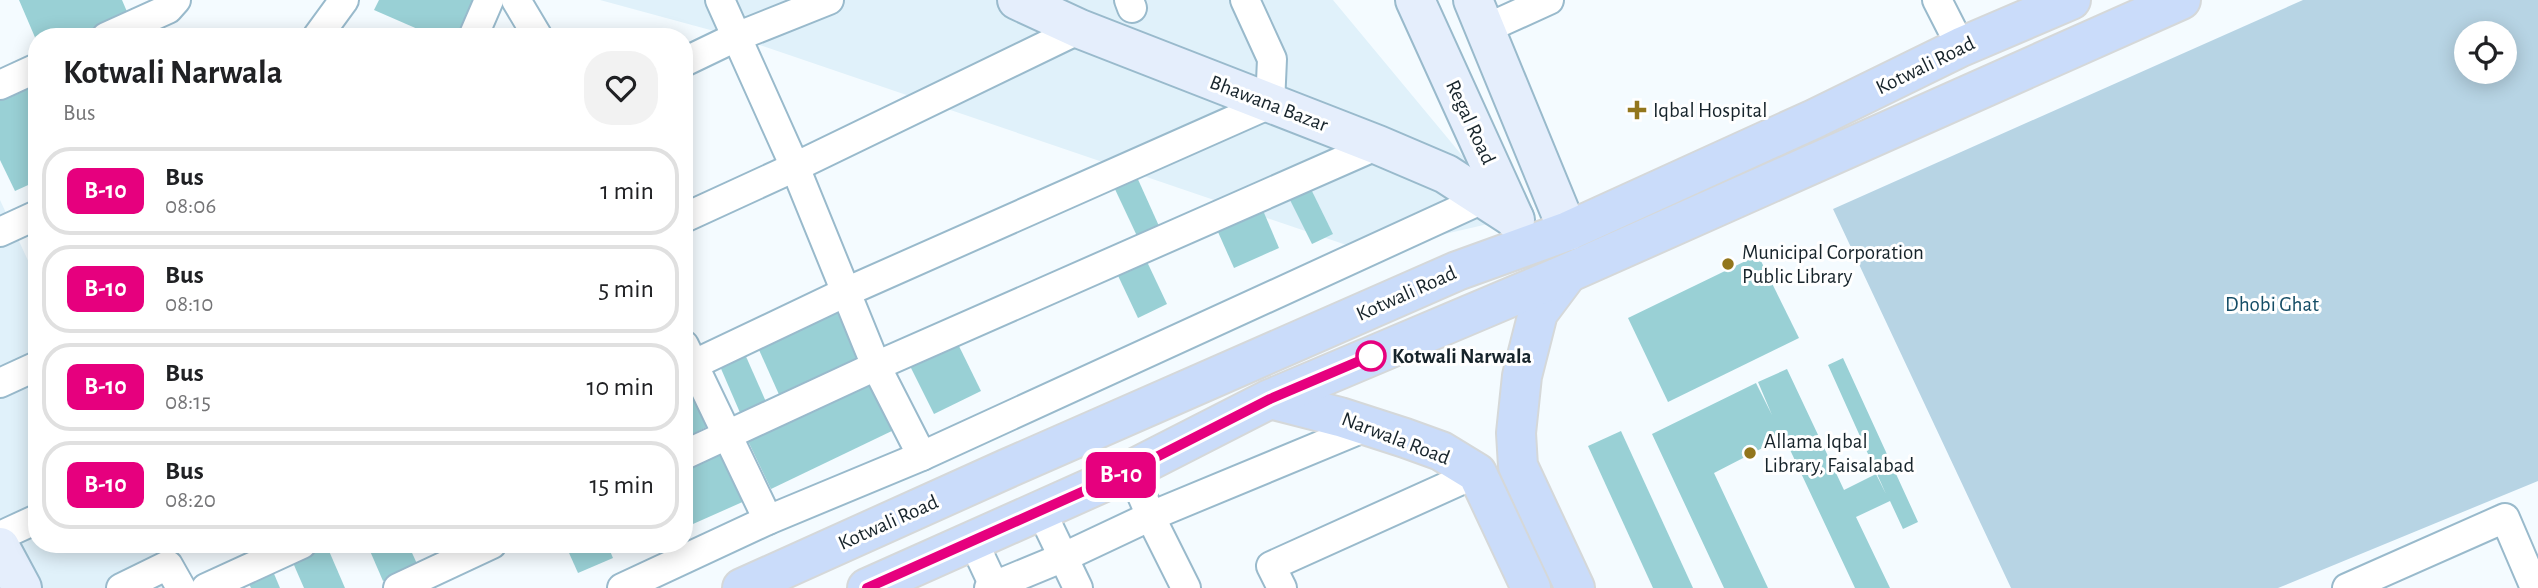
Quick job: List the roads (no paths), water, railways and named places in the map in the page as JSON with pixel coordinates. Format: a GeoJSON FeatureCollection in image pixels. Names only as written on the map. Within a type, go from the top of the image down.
{"type":"FeatureCollection","features":[{"type":"Feature","properties":{"kind":"main road","name":"Kotwali Road"},"geometry":{"type":"LineString","coordinates":[[742,588],[1018,463],[1444,276],[1509,220],[1568,231],[1814,119],[1961,47],[2071,0]]}},
{"type":"Feature","properties":{"kind":"main road","name":"Kotwali Road"},"geometry":{"type":"LineString","coordinates":[[867,588],[1131,470],[1270,399],[1568,273],[2181,0]]}},
{"type":"Feature","properties":{"kind":"main road"},"geometry":{"type":"LineString","coordinates":[[1568,273],[1538,313],[1522,376],[1516,433],[1518,467],[1575,588]]}},
{"type":"Feature","properties":{"kind":"main road","name":"Narwala Road"},"geometry":{"type":"LineString","coordinates":[[1270,399],[1368,426],[1441,452],[1477,473],[1531,588]]}},
{"type":"Feature","properties":{"kind":"street"},"geometry":{"type":"LineString","coordinates":[[126,28],[168,9],[176,0]]}},
{"type":"Feature","properties":{"kind":"street"},"geometry":{"type":"LineString","coordinates":[[324,28],[344,0]]}},
{"type":"Feature","properties":{"kind":"street"},"geometry":{"type":"LineString","coordinates":[[477,28],[489,0]]}},
{"type":"Feature","properties":{"kind":"street"},"geometry":{"type":"LineString","coordinates":[[516,0],[533,28]]}},
{"type":"Feature","properties":{"kind":"street"},"geometry":{"type":"LineString","coordinates":[[720,0],[795,167],[876,366],[922,456]]}},
{"type":"Feature","properties":{"kind":"street"},"geometry":{"type":"LineString","coordinates":[[693,58],[736,37],[828,0]]}},
{"type":"Feature","properties":{"kind":"street","name":"Bhawana Bazar"},"geometry":{"type":"LineString","coordinates":[[1017,0],[1080,29],[1446,174],[1509,220]]}},
{"type":"Feature","properties":{"kind":"street"},"geometry":{"type":"LineString","coordinates":[[693,357],[1270,104],[1272,59],[1245,0]]}},
{"type":"Feature","properties":{"kind":"street","name":"Regal Road"},"geometry":{"type":"LineString","coordinates":[[1415,0],[1509,220]]}},
{"type":"Feature","properties":{"kind":"street"},"geometry":{"type":"LineString","coordinates":[[1549,0],[1479,15],[1568,231]]}},
{"type":"Feature","properties":{"kind":"street"},"geometry":{"type":"LineString","coordinates":[[1937,0],[1961,47]]}},
{"type":"Feature","properties":{"kind":"street"},"geometry":{"type":"LineString","coordinates":[[693,214],[1080,29]]}},
{"type":"Feature","properties":{"kind":"street"},"geometry":{"type":"LineString","coordinates":[[0,85],[28,72]]}},
{"type":"Feature","properties":{"kind":"street"},"geometry":{"type":"LineString","coordinates":[[693,451],[876,366],[1378,145]]}},
{"type":"Feature","properties":{"kind":"street"},"geometry":{"type":"LineString","coordinates":[[0,232],[28,219]]}},
{"type":"Feature","properties":{"kind":"street"},"geometry":{"type":"LineString","coordinates":[[622,588],[768,520],[922,456],[1509,220]]}},
{"type":"Feature","properties":{"kind":"street"},"geometry":{"type":"LineString","coordinates":[[0,383],[28,370]]}},
{"type":"Feature","properties":{"kind":"street"},"geometry":{"type":"LineString","coordinates":[[693,371],[768,520]]}},
{"type":"Feature","properties":{"kind":"street"},"geometry":{"type":"LineString","coordinates":[[973,541],[993,587],[1151,516],[1368,426]]}},
{"type":"Feature","properties":{"kind":"street"},"geometry":{"type":"LineString","coordinates":[[1131,470],[1186,588]]}},
{"type":"Feature","properties":{"kind":"street"},"geometry":{"type":"LineString","coordinates":[[1282,588],[1271,566],[1477,473]]}},
{"type":"Feature","properties":{"kind":"street"},"geometry":{"type":"LineString","coordinates":[[1041,511],[1078,588]]}},
{"type":"Feature","properties":{"kind":"street"},"geometry":{"type":"LineString","coordinates":[[2347,588],[2505,517],[2535,588]]}},
{"type":"Feature","properties":{"kind":"street"},"geometry":{"type":"LineString","coordinates":[[0,536],[28,523]]}},
{"type":"Feature","properties":{"kind":"street"},"geometry":{"type":"LineString","coordinates":[[0,547],[22,588]]}},
{"type":"Feature","properties":{"kind":"street"},"geometry":{"type":"LineString","coordinates":[[206,588],[282,553]]}},
{"type":"Feature","properties":{"kind":"street"},"geometry":{"type":"LineString","coordinates":[[398,588],[473,553]]}},
{"type":"Feature","properties":{"kind":"street"},"geometry":{"type":"LineString","coordinates":[[121,588],[168,565],[181,588]]}},
{"type":"Feature","properties":{"kind":"place","name":"Iqbal Hospital"},"geometry":{"type":"Point","coordinates":[1637,110]}},
{"type":"Feature","properties":{"kind":"place","name":"Municipal Corporation Public Library"},"geometry":{"type":"Point","coordinates":[1728,264]}},
{"type":"Feature","properties":{"kind":"place","name":"Kotwali Narwala"},"geometry":{"type":"Point","coordinates":[1371,356]}},
{"type":"Feature","properties":{"kind":"place","name":"Allama Iqbal Library, Faisalabad"},"geometry":{"type":"Point","coordinates":[1750,453]}},
{"type":"Feature","properties":{"kind":"park label","name":"Dhobi Ghat"},"geometry":{"type":"Point","coordinates":[2272,304]}}]}
